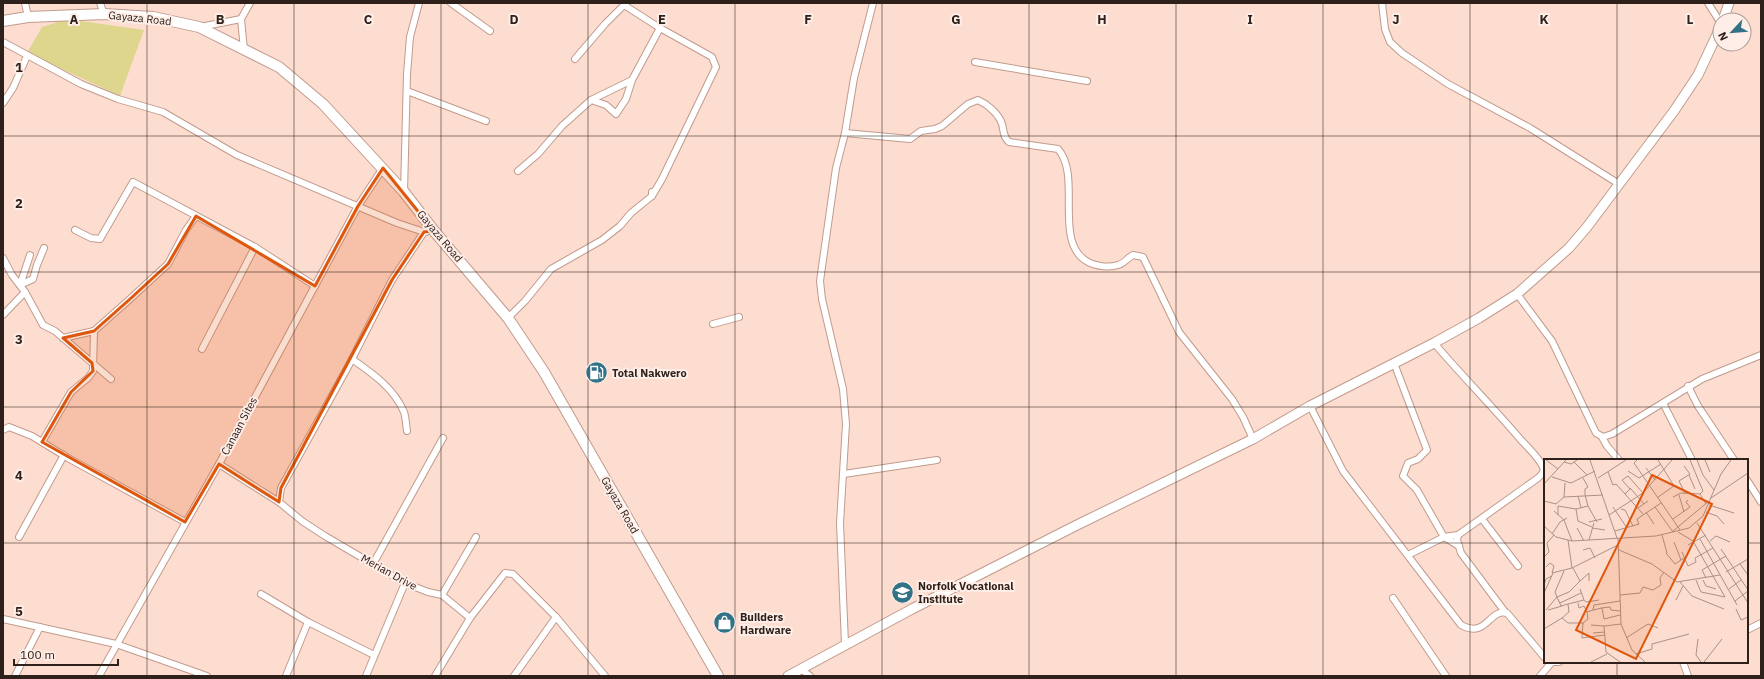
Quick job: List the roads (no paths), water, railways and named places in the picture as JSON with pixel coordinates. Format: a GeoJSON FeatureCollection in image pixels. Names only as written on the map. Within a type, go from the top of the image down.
{"type":"FeatureCollection","features":[{"type":"Feature","properties":{"kind":"main road","name":"Gayaza Road"},"geometry":{"type":"LineString","coordinates":[[3,21],[28,17],[104,14],[153,17],[198,27],[278,67],[323,104],[404,192],[429,231],[508,318],[544,372],[718,676]]}},
{"type":"Feature","properties":{"kind":"street"},"geometry":{"type":"LineString","coordinates":[[25,3],[28,17]]}},
{"type":"Feature","properties":{"kind":"street"},"geometry":{"type":"LineString","coordinates":[[100,3],[104,14]]}},
{"type":"Feature","properties":{"kind":"street"},"geometry":{"type":"LineString","coordinates":[[244,50],[241,19],[250,3]]}},
{"type":"Feature","properties":{"kind":"street"},"geometry":{"type":"LineString","coordinates":[[404,192],[410,37],[419,3]]}},
{"type":"Feature","properties":{"kind":"street"},"geometry":{"type":"LineString","coordinates":[[451,3],[490,31]]}},
{"type":"Feature","properties":{"kind":"street"},"geometry":{"type":"LineString","coordinates":[[845,644],[840,523],[846,424],[844,397],[822,299],[820,281],[836,168],[845,133],[854,78],[873,3]]}},
{"type":"Feature","properties":{"kind":"street"},"geometry":{"type":"LineString","coordinates":[[1382,3],[1385,29],[1390,42],[1402,53],[1448,84],[1530,128],[1619,184]]}},
{"type":"Feature","properties":{"kind":"street"},"geometry":{"type":"LineString","coordinates":[[1708,3],[1714,12]]}},
{"type":"Feature","properties":{"kind":"street"},"geometry":{"type":"LineString","coordinates":[[508,318],[525,301],[551,270],[602,240],[620,226],[631,213],[652,194],[662,179],[716,67],[712,57],[660,28],[625,4],[605,24],[576,60]]}},
{"type":"Feature","properties":{"kind":"street"},"geometry":{"type":"LineString","coordinates":[[198,27],[241,19]]}},
{"type":"Feature","properties":{"kind":"street"},"geometry":{"type":"LineString","coordinates":[[591,100],[606,105],[616,114],[626,100],[632,80],[660,28]]}},
{"type":"Feature","properties":{"kind":"street"},"geometry":{"type":"LineString","coordinates":[[3,42],[81,84],[118,99],[163,112],[237,155],[397,223],[429,231],[392,280],[352,359],[281,488],[279,502]]}},
{"type":"Feature","properties":{"kind":"street"},"geometry":{"type":"LineString","coordinates":[[788,676],[845,644],[1075,526],[1253,440],[1310,406],[1434,343],[1479,318],[1517,294],[1569,248],[1678,105],[1698,75],[1712,45]]}},
{"type":"Feature","properties":{"kind":"street"},"geometry":{"type":"LineString","coordinates":[[3,103],[27,56]]}},
{"type":"Feature","properties":{"kind":"street"},"geometry":{"type":"LineString","coordinates":[[975,62],[1087,81]]}},
{"type":"Feature","properties":{"kind":"street"},"geometry":{"type":"LineString","coordinates":[[518,171],[538,154],[562,126],[591,100],[632,80]]}},
{"type":"Feature","properties":{"kind":"street"},"geometry":{"type":"LineString","coordinates":[[407,91],[486,121]]}},
{"type":"Feature","properties":{"kind":"street"},"geometry":{"type":"LineString","coordinates":[[845,133],[910,140],[921,131],[935,129],[942,126],[968,104],[978,100],[990,108],[1000,119],[1005,138],[1009,142],[1058,149],[1063,156],[1066,168],[1071,235],[1077,252],[1085,260],[1095,265],[1104,266],[1120,265],[1130,257],[1136,255],[1143,257],[1179,332],[1232,399],[1243,417],[1253,440]]}},
{"type":"Feature","properties":{"kind":"street","name":"Canaan Sites"},"geometry":{"type":"LineString","coordinates":[[99,676],[219,464],[358,206],[383,168]]}},
{"type":"Feature","properties":{"kind":"street"},"geometry":{"type":"LineString","coordinates":[[75,230],[91,238],[100,239],[133,182],[254,247],[315,286]]}},
{"type":"Feature","properties":{"kind":"street"},"geometry":{"type":"LineString","coordinates":[[63,338],[94,332],[168,264],[186,230],[196,216]]}},
{"type":"Feature","properties":{"kind":"street"},"geometry":{"type":"LineString","coordinates":[[202,350],[254,247]]}},
{"type":"Feature","properties":{"kind":"street"},"geometry":{"type":"LineString","coordinates":[[20,285],[33,279],[44,248]]}},
{"type":"Feature","properties":{"kind":"street"},"geometry":{"type":"LineString","coordinates":[[20,285],[30,255]]}},
{"type":"Feature","properties":{"kind":"street"},"geometry":{"type":"LineString","coordinates":[[3,258],[25,292],[43,326],[56,331],[111,380]]}},
{"type":"Feature","properties":{"kind":"street"},"geometry":{"type":"LineString","coordinates":[[3,315],[25,292]]}},
{"type":"Feature","properties":{"kind":"street"},"geometry":{"type":"LineString","coordinates":[[1517,294],[1552,341],[1585,407],[1596,434],[1602,437],[1607,446],[1618,459]]}},
{"type":"Feature","properties":{"kind":"street"},"geometry":{"type":"LineString","coordinates":[[713,324],[739,317]]}},
{"type":"Feature","properties":{"kind":"street"},"geometry":{"type":"LineString","coordinates":[[42,442],[71,392],[94,371],[92,363],[94,332]]}},
{"type":"Feature","properties":{"kind":"street"},"geometry":{"type":"LineString","coordinates":[[1408,555],[1444,537],[1458,535],[1482,520],[1538,478],[1544,469],[1534,454],[1496,409],[1460,373],[1434,343]]}},
{"type":"Feature","properties":{"kind":"street"},"geometry":{"type":"LineString","coordinates":[[1602,437],[1612,434],[1688,386],[1761,355]]}},
{"type":"Feature","properties":{"kind":"street"},"geometry":{"type":"LineString","coordinates":[[352,359],[372,373],[392,391],[404,413],[407,431]]}},
{"type":"Feature","properties":{"kind":"street"},"geometry":{"type":"LineString","coordinates":[[1394,363],[1427,450],[1418,459],[1408,463],[1402,476],[1417,490],[1444,537],[1459,546]]}},
{"type":"Feature","properties":{"kind":"street"},"geometry":{"type":"LineString","coordinates":[[1688,386],[1698,406],[1733,459]]}},
{"type":"Feature","properties":{"kind":"street"},"geometry":{"type":"LineString","coordinates":[[1663,403],[1691,459]]}},
{"type":"Feature","properties":{"kind":"street"},"geometry":{"type":"LineString","coordinates":[[1310,406],[1343,471],[1461,625],[1469,629],[1476,629],[1494,616],[1505,612]]}},
{"type":"Feature","properties":{"kind":"street"},"geometry":{"type":"LineString","coordinates":[[3,430],[9,427],[32,436],[185,522]]}},
{"type":"Feature","properties":{"kind":"street"},"geometry":{"type":"LineString","coordinates":[[373,564],[443,438]]}},
{"type":"Feature","properties":{"kind":"street"},"geometry":{"type":"LineString","coordinates":[[20,537],[64,455]]}},
{"type":"Feature","properties":{"kind":"street"},"geometry":{"type":"LineString","coordinates":[[844,474],[937,460]]}},
{"type":"Feature","properties":{"kind":"street","name":"Merian Drive"},"geometry":{"type":"LineString","coordinates":[[219,464],[279,502],[302,521],[405,583],[428,592],[442,595],[470,618]]}},
{"type":"Feature","properties":{"kind":"street"},"geometry":{"type":"LineString","coordinates":[[1748,482],[1761,502]]}},
{"type":"Feature","properties":{"kind":"street"},"geometry":{"type":"LineString","coordinates":[[1482,520],[1518,566]]}},
{"type":"Feature","properties":{"kind":"street"},"geometry":{"type":"LineString","coordinates":[[1458,535],[1456,540],[1467,561],[1505,612],[1544,657]]}},
{"type":"Feature","properties":{"kind":"street"},"geometry":{"type":"LineString","coordinates":[[442,595],[476,537]]}},
{"type":"Feature","properties":{"kind":"street"},"geometry":{"type":"LineString","coordinates":[[435,676],[470,618],[505,573],[509,572],[533,592],[605,676]]}},
{"type":"Feature","properties":{"kind":"street"},"geometry":{"type":"LineString","coordinates":[[366,676],[405,583]]}},
{"type":"Feature","properties":{"kind":"street"},"geometry":{"type":"LineString","coordinates":[[261,594],[308,622],[374,656]]}},
{"type":"Feature","properties":{"kind":"street"},"geometry":{"type":"LineString","coordinates":[[1393,598],[1446,676]]}},
{"type":"Feature","properties":{"kind":"street"},"geometry":{"type":"LineString","coordinates":[[514,676],[556,617]]}},
{"type":"Feature","properties":{"kind":"street"},"geometry":{"type":"LineString","coordinates":[[3,619],[116,644],[208,676]]}},
{"type":"Feature","properties":{"kind":"street"},"geometry":{"type":"LineString","coordinates":[[286,676],[308,622]]}},
{"type":"Feature","properties":{"kind":"street"},"geometry":{"type":"LineString","coordinates":[[1748,630],[1761,623]]}},
{"type":"Feature","properties":{"kind":"street"},"geometry":{"type":"LineString","coordinates":[[14,676],[40,627]]}},
{"type":"Feature","properties":{"kind":"street"},"geometry":{"type":"LineString","coordinates":[[1540,676],[1550,663]]}},
{"type":"Feature","properties":{"kind":"street"},"geometry":{"type":"LineString","coordinates":[[1683,663],[1688,676]]}},
{"type":"Feature","properties":{"kind":"street"},"geometry":{"type":"LineString","coordinates":[[801,668],[810,676]]}},
{"type":"Feature","properties":{"kind":"street"},"geometry":{"type":"LineString","coordinates":[[597,676],[600,670]]}},
{"type":"Feature","properties":{"kind":"place","name":"Total Nakwero"},"geometry":{"type":"Point","coordinates":[597,373]}},
{"type":"Feature","properties":{"kind":"place","name":"Norfolk Vocational Institute"},"geometry":{"type":"Point","coordinates":[902,592]}},
{"type":"Feature","properties":{"kind":"place","name":"Builders Hardware"},"geometry":{"type":"Point","coordinates":[724,623]}}]}
